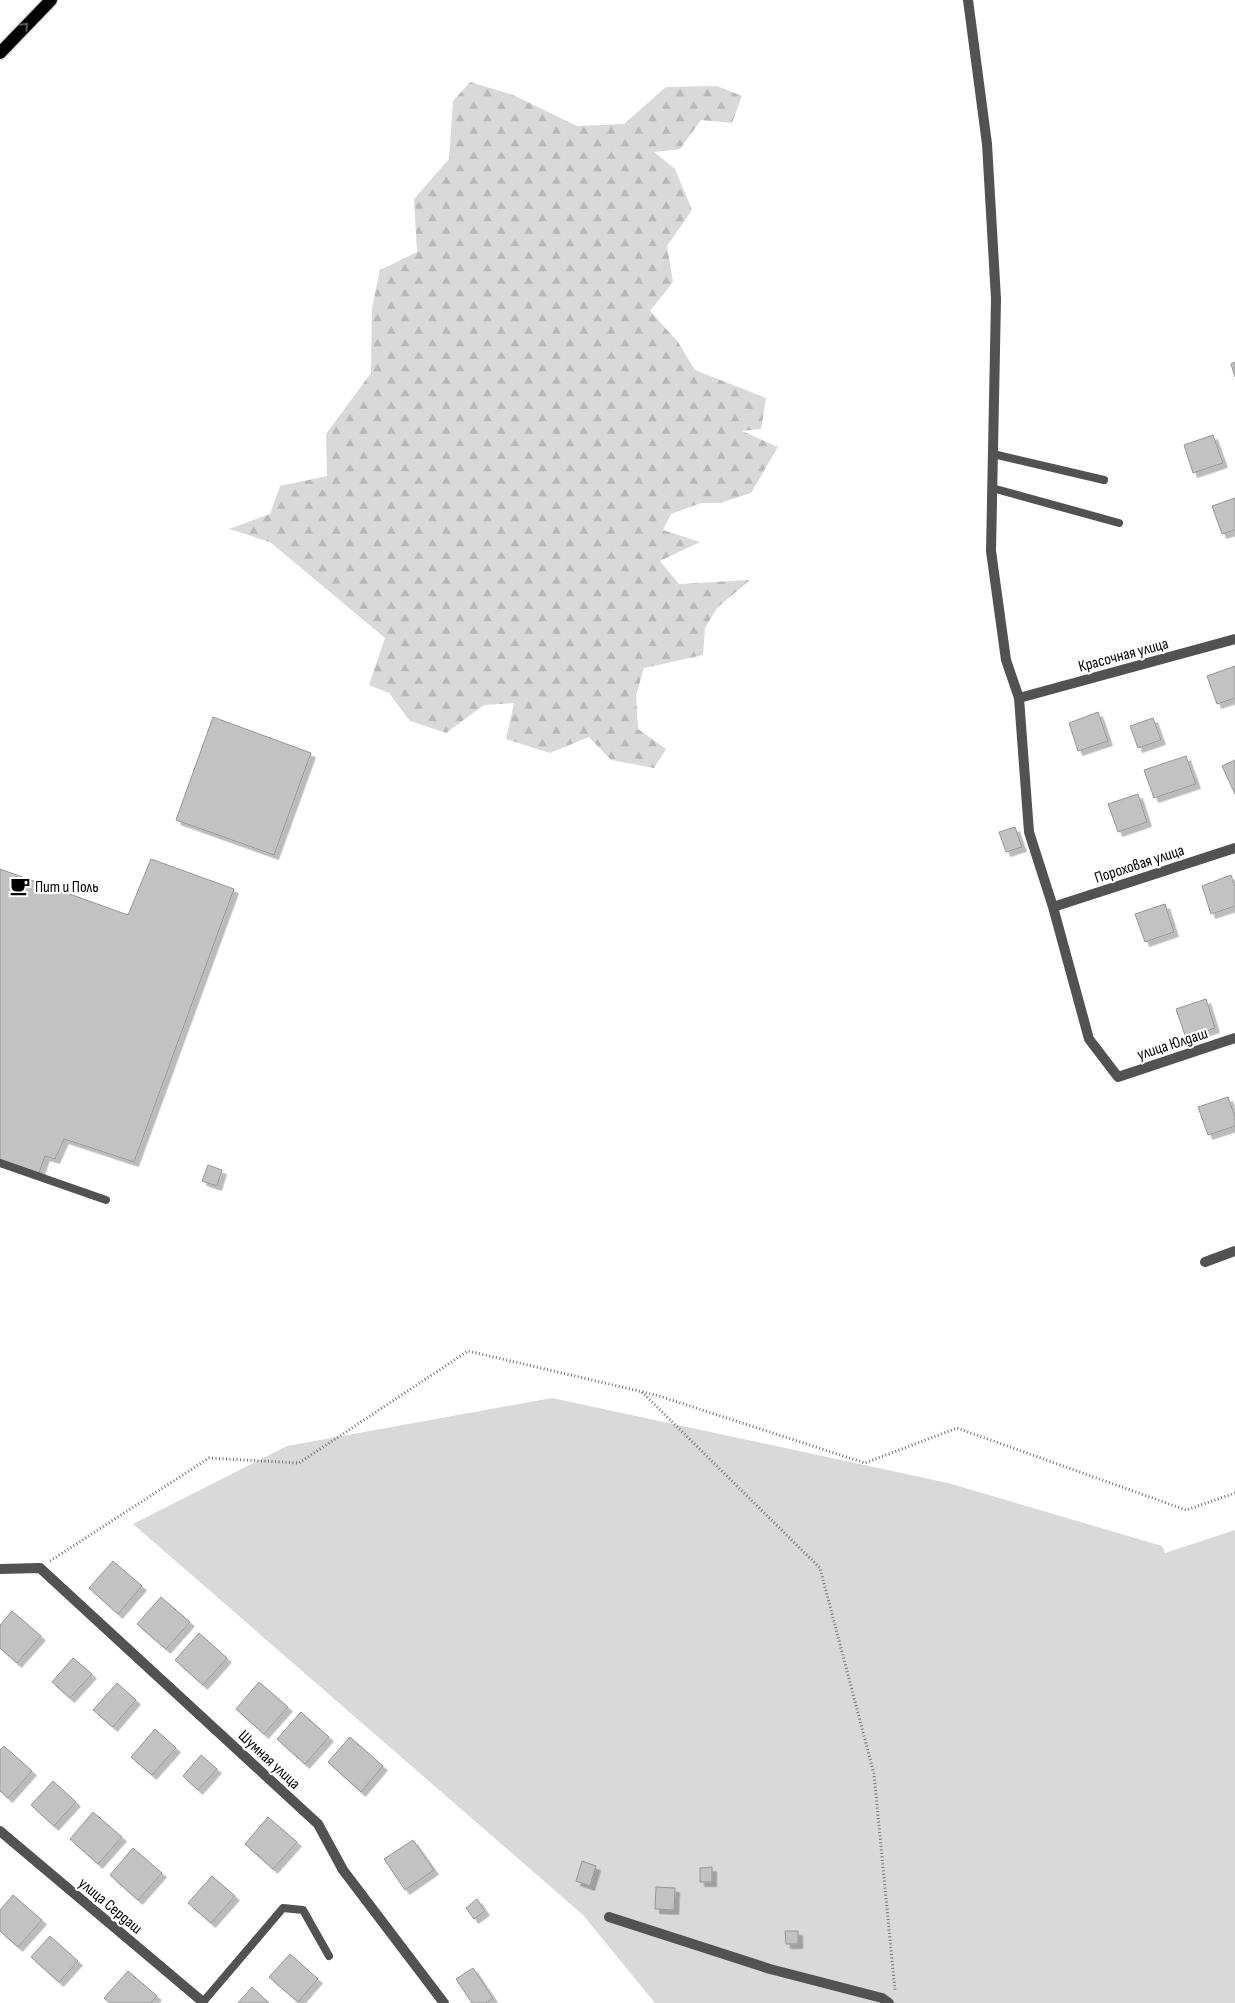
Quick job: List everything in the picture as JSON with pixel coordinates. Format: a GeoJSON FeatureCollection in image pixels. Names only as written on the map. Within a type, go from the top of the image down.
{"type":"FeatureCollection","features":[{"type":"Feature","properties":{"kind":"main road"},"geometry":{"type":"LineString","coordinates":[[0,52],[51,0]]}},
{"type":"Feature","properties":{"kind":"street"},"geometry":{"type":"LineString","coordinates":[[968,0],[987,144],[995,289],[991,551],[1006,660],[1019,698],[1029,832],[1053,906]]}},
{"type":"Feature","properties":{"kind":"street","name":"Красочная улица"},"geometry":{"type":"LineString","coordinates":[[1019,698],[1235,639]]}},
{"type":"Feature","properties":{"kind":"street","name":"Пороховая улица"},"geometry":{"type":"LineString","coordinates":[[1053,906],[1235,848]]}},
{"type":"Feature","properties":{"kind":"street","name":"улица Юлдаш"},"geometry":{"type":"LineString","coordinates":[[1053,906],[1089,1039],[1118,1077],[1235,1038]]}},
{"type":"Feature","properties":{"kind":"street"},"geometry":{"type":"LineString","coordinates":[[1205,1262],[1235,1251]]}},
{"type":"Feature","properties":{"kind":"street"},"geometry":{"type":"LineString","coordinates":[[0,1569],[40,1568]]}},
{"type":"Feature","properties":{"kind":"street","name":"Шумная улица"},"geometry":{"type":"LineString","coordinates":[[40,1568],[318,1824],[343,1870],[444,2003]]}},
{"type":"Feature","properties":{"kind":"street","name":"улица Сердаш"},"geometry":{"type":"LineString","coordinates":[[0,1831],[203,2002]]}},
{"type":"Feature","properties":{"kind":"street"},"geometry":{"type":"LineString","coordinates":[[609,1917],[770,1970],[892,1999]]}},
{"type":"Feature","properties":{"kind":"lane"},"geometry":{"type":"LineString","coordinates":[[993,454],[1104,480]]}},
{"type":"Feature","properties":{"kind":"lane"},"geometry":{"type":"LineString","coordinates":[[992,488],[1119,523]]}},
{"type":"Feature","properties":{"kind":"lane"},"geometry":{"type":"LineString","coordinates":[[0,1163],[106,1200]]}},
{"type":"Feature","properties":{"kind":"lane"},"geometry":{"type":"LineString","coordinates":[[203,2002],[283,1908],[303,1910],[329,1956]]}},
{"type":"Feature","properties":{"kind":"path"},"geometry":{"type":"LineString","coordinates":[[40,1568],[209,1458],[299,1463],[468,1351],[641,1392],[865,1463],[958,1428],[1186,1510],[1235,1493]]}},
{"type":"Feature","properties":{"kind":"path"},"geometry":{"type":"LineString","coordinates":[[641,1392],[820,1568],[874,1774],[892,1999]]}},
{"type":"Feature","properties":{"kind":"green space"},"geometry":{"type":"Polygon","coordinates":[[[470,82],[513,95],[577,126],[624,124],[666,87],[717,86],[742,96],[732,123],[701,120],[680,149],[654,152],[675,169],[692,210],[667,246],[673,282],[650,311],[678,342],[695,370],[766,398],[761,429],[742,431],[778,447],[751,493],[720,503],[701,503],[671,514],[663,530],[700,542],[660,561],[679,584],[750,580],[717,608],[705,628],[703,655],[644,668],[636,695],[638,729],[666,749],[654,768],[611,760],[589,737],[550,753],[506,739],[514,703],[484,705],[446,733],[410,721],[389,693],[369,685],[385,638],[270,542],[229,529],[270,514],[280,486],[327,476],[326,434],[371,373],[372,308],[380,270],[417,252],[414,199],[449,159],[453,101],[470,82]]]}},
{"type":"Feature","properties":{"kind":"green space"},"geometry":{"type":"Polygon","coordinates":[[[552,1398],[948,1483],[1162,1546],[1165,1553],[1235,1530],[1235,2003],[655,2003],[583,1915],[133,1524],[287,1446],[552,1398]]]}},
{"type":"Feature","properties":{"kind":"building"},"geometry":{"type":"Polygon","coordinates":[[[1235,362],[1235,377],[1231,364],[1235,362]]]}},
{"type":"Feature","properties":{"kind":"building"},"geometry":{"type":"Polygon","coordinates":[[[1213,435],[1223,463],[1193,473],[1184,445],[1213,435]]]}},
{"type":"Feature","properties":{"kind":"building"},"geometry":{"type":"Polygon","coordinates":[[[1235,498],[1235,530],[1222,534],[1212,506],[1235,498]]]}},
{"type":"Feature","properties":{"kind":"building"},"geometry":{"type":"Polygon","coordinates":[[[1235,666],[1235,698],[1217,704],[1207,676],[1235,666]]]}},
{"type":"Feature","properties":{"kind":"building"},"geometry":{"type":"Polygon","coordinates":[[[1098,712],[1108,741],[1078,751],[1069,723],[1098,712]]]}},
{"type":"Feature","properties":{"kind":"building"},"geometry":{"type":"Polygon","coordinates":[[[213,717],[311,753],[274,855],[176,820],[213,717]]]}},
{"type":"Feature","properties":{"kind":"building"},"geometry":{"type":"Polygon","coordinates":[[[1153,718],[1161,740],[1138,748],[1130,726],[1153,718]]]}},
{"type":"Feature","properties":{"kind":"building"},"geometry":{"type":"Polygon","coordinates":[[[1186,756],[1196,784],[1154,798],[1144,770],[1186,756]]]}},
{"type":"Feature","properties":{"kind":"building"},"geometry":{"type":"Polygon","coordinates":[[[1235,760],[1235,794],[1222,766],[1235,760]]]}},
{"type":"Feature","properties":{"kind":"building"},"geometry":{"type":"Polygon","coordinates":[[[1138,794],[1147,822],[1118,832],[1108,804],[1138,794]]]}},
{"type":"Feature","properties":{"kind":"building"},"geometry":{"type":"Polygon","coordinates":[[[1015,827],[1022,847],[1006,852],[999,832],[1015,827]]]}},
{"type":"Feature","properties":{"kind":"building"},"geometry":{"type":"Polygon","coordinates":[[[151,859],[234,889],[134,1162],[64,1139],[55,1159],[45,1156],[39,1173],[0,1159],[0,869],[128,915],[151,859]]]}},
{"type":"Feature","properties":{"kind":"building"},"geometry":{"type":"Polygon","coordinates":[[[1231,875],[1235,887],[1235,906],[1211,914],[1202,886],[1231,875]]]}},
{"type":"Feature","properties":{"kind":"building"},"geometry":{"type":"Polygon","coordinates":[[[1165,904],[1174,932],[1145,942],[1135,914],[1165,904]]]}},
{"type":"Feature","properties":{"kind":"building"},"geometry":{"type":"Polygon","coordinates":[[[1206,999],[1215,1028],[1186,1038],[1176,1009],[1206,999]]]}},
{"type":"Feature","properties":{"kind":"building"},"geometry":{"type":"Polygon","coordinates":[[[1228,1097],[1235,1117],[1235,1126],[1208,1135],[1198,1107],[1228,1097]]]}},
{"type":"Feature","properties":{"kind":"building"},"geometry":{"type":"Polygon","coordinates":[[[208,1165],[222,1170],[217,1186],[202,1181],[208,1165]]]}},
{"type":"Feature","properties":{"kind":"building"},"geometry":{"type":"Polygon","coordinates":[[[113,1561],[142,1586],[118,1614],[89,1588],[113,1561]]]}},
{"type":"Feature","properties":{"kind":"building"},"geometry":{"type":"Polygon","coordinates":[[[161,1597],[190,1622],[166,1649],[137,1624],[161,1597]]]}},
{"type":"Feature","properties":{"kind":"building"},"geometry":{"type":"Polygon","coordinates":[[[12,1611],[41,1636],[17,1663],[0,1648],[0,1625],[12,1611]]]}},
{"type":"Feature","properties":{"kind":"building"},"geometry":{"type":"Polygon","coordinates":[[[199,1633],[227,1658],[203,1685],[175,1660],[199,1633]]]}},
{"type":"Feature","properties":{"kind":"building"},"geometry":{"type":"Polygon","coordinates":[[[73,1658],[92,1674],[70,1698],[52,1682],[73,1658]]]}},
{"type":"Feature","properties":{"kind":"building"},"geometry":{"type":"Polygon","coordinates":[[[259,1682],[288,1707],[264,1734],[236,1709],[259,1682]]]}},
{"type":"Feature","properties":{"kind":"building"},"geometry":{"type":"Polygon","coordinates":[[[117,1683],[136,1700],[113,1727],[93,1710],[117,1683]]]}},
{"type":"Feature","properties":{"kind":"building"},"geometry":{"type":"Polygon","coordinates":[[[301,1712],[329,1737],[305,1764],[277,1739],[301,1712]]]}},
{"type":"Feature","properties":{"kind":"building"},"geometry":{"type":"Polygon","coordinates":[[[155,1729],[176,1748],[152,1775],[131,1757],[155,1729]]]}},
{"type":"Feature","properties":{"kind":"building"},"geometry":{"type":"Polygon","coordinates":[[[350,1737],[383,1766],[361,1792],[328,1762],[350,1737]]]}},
{"type":"Feature","properties":{"kind":"building"},"geometry":{"type":"Polygon","coordinates":[[[4,1746],[32,1771],[8,1798],[0,1791],[0,1750],[4,1746]]]}},
{"type":"Feature","properties":{"kind":"building"},"geometry":{"type":"Polygon","coordinates":[[[201,1755],[217,1769],[198,1790],[183,1776],[201,1755]]]}},
{"type":"Feature","properties":{"kind":"building"},"geometry":{"type":"Polygon","coordinates":[[[53,1781],[76,1802],[54,1826],[31,1805],[53,1781]]]}},
{"type":"Feature","properties":{"kind":"building"},"geometry":{"type":"Polygon","coordinates":[[[93,1812],[122,1837],[98,1864],[70,1839],[93,1812]]]}},
{"type":"Feature","properties":{"kind":"building"},"geometry":{"type":"Polygon","coordinates":[[[268,1817],[297,1842],[273,1869],[245,1844],[268,1817]]]}},
{"type":"Feature","properties":{"kind":"building"},"geometry":{"type":"Polygon","coordinates":[[[413,1840],[434,1870],[405,1890],[384,1859],[413,1840]]]}},
{"type":"Feature","properties":{"kind":"building"},"geometry":{"type":"Polygon","coordinates":[[[133,1848],[162,1873],[138,1900],[110,1875],[133,1848]]]}},
{"type":"Feature","properties":{"kind":"building"},"geometry":{"type":"Polygon","coordinates":[[[582,1861],[596,1866],[590,1886],[576,1881],[582,1861]]]}},
{"type":"Feature","properties":{"kind":"building"},"geometry":{"type":"Polygon","coordinates":[[[712,1867],[712,1882],[700,1882],[700,1868],[712,1867]]]}},
{"type":"Feature","properties":{"kind":"building"},"geometry":{"type":"Polygon","coordinates":[[[212,1876],[235,1896],[211,1923],[188,1903],[212,1876]]]}},
{"type":"Feature","properties":{"kind":"building"},"geometry":{"type":"Polygon","coordinates":[[[656,1887],[675,1888],[674,1910],[655,1909],[656,1887]]]}},
{"type":"Feature","properties":{"kind":"building"},"geometry":{"type":"Polygon","coordinates":[[[13,1895],[42,1920],[18,1947],[0,1931],[0,1910],[13,1895]]]}},
{"type":"Feature","properties":{"kind":"building"},"geometry":{"type":"Polygon","coordinates":[[[477,1899],[485,1911],[474,1919],[466,1908],[477,1899]]]}},
{"type":"Feature","properties":{"kind":"building"},"geometry":{"type":"Polygon","coordinates":[[[785,1931],[798,1931],[798,1944],[786,1944],[785,1931]]]}},
{"type":"Feature","properties":{"kind":"building"},"geometry":{"type":"Polygon","coordinates":[[[50,1936],[78,1961],[59,1982],[31,1957],[50,1936]]]}},
{"type":"Feature","properties":{"kind":"building"},"geometry":{"type":"Polygon","coordinates":[[[290,1954],[318,1979],[298,2002],[269,1977],[290,1954]]]}},
{"type":"Feature","properties":{"kind":"building"},"geometry":{"type":"Polygon","coordinates":[[[473,1968],[493,1998],[486,2003],[472,2003],[456,1979],[473,1968]]]}},
{"type":"Feature","properties":{"kind":"building"},"geometry":{"type":"Polygon","coordinates":[[[128,1971],[157,1996],[150,2003],[110,2003],[104,1998],[128,1971]]]}},
{"type":"Feature","properties":{"kind":"building"},"geometry":{"type":"Polygon","coordinates":[[[252,1987],[269,2003],[238,2003],[252,1987]]]}},
{"type":"Feature","properties":{"kind":"place","name":"Пит и Поль"},"geometry":{"type":"Point","coordinates":[20,886]}}]}
